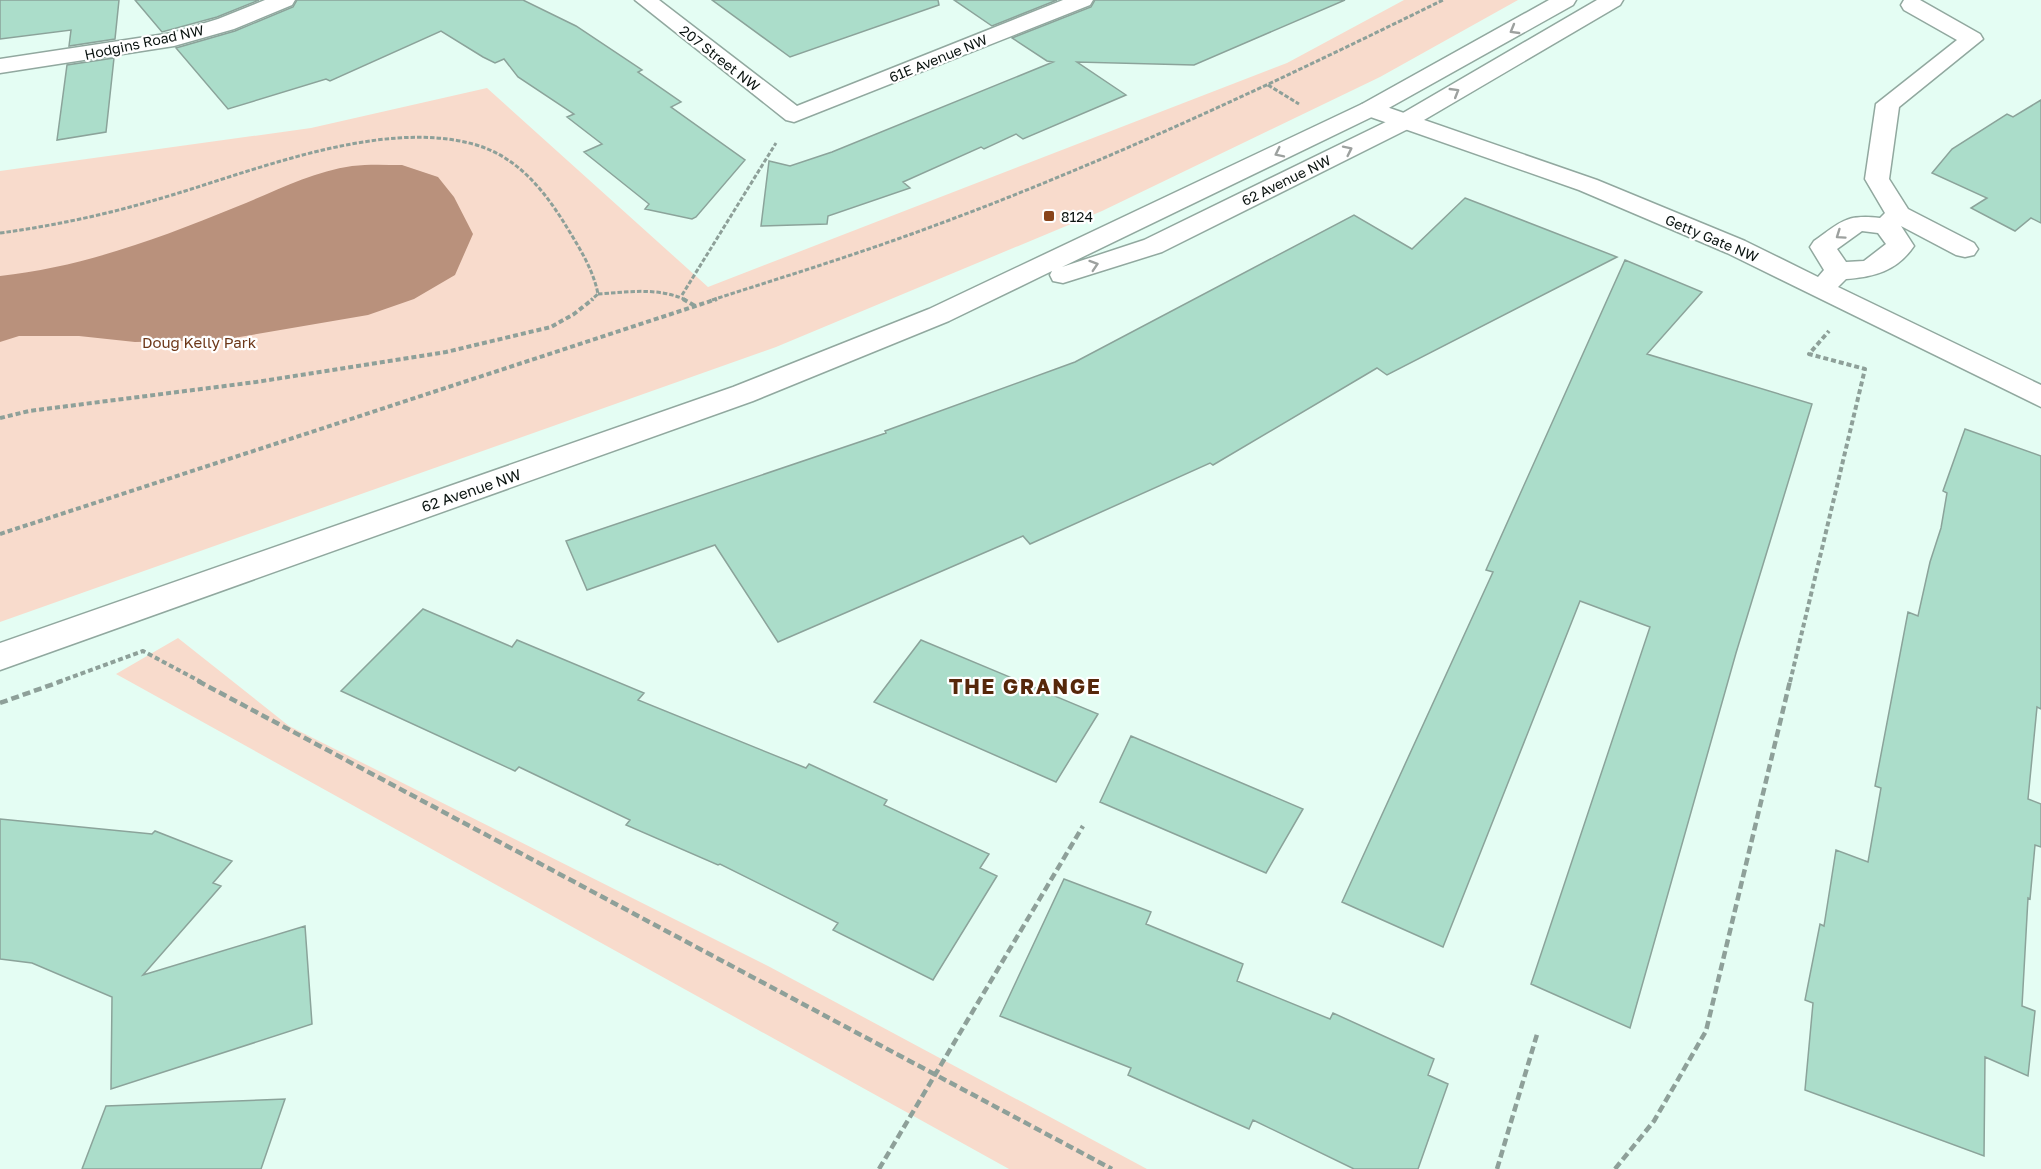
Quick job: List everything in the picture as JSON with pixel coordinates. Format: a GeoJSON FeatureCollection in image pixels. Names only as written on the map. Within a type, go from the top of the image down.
{"type":"FeatureCollection","features":[{"type":"Feature","properties":{"kind":"main road","name":"Hodgins Road NW"},"geometry":{"type":"LineString","coordinates":[[0,66],[174,39],[226,24],[284,0]]}},
{"type":"Feature","properties":{"kind":"main road","name":"207 Street NW"},"geometry":{"type":"LineString","coordinates":[[646,0],[794,115]]}},
{"type":"Feature","properties":{"kind":"main road","name":"61E Avenue NW"},"geometry":{"type":"LineString","coordinates":[[794,115],[1082,0]]}},
{"type":"Feature","properties":{"kind":"main road","name":"62 Avenue NW"},"geometry":{"type":"LineString","coordinates":[[0,657],[743,394],[939,315],[1370,109],[1565,0]]}},
{"type":"Feature","properties":{"kind":"main road","name":"62 Avenue NW"},"geometry":{"type":"LineString","coordinates":[[939,315],[1153,246],[1404,122],[1612,0]]}},
{"type":"Feature","properties":{"kind":"main road"},"geometry":{"type":"LineString","coordinates":[[1911,5],[1972,39],[1888,104],[1877,179],[1893,220],[1901,246],[1871,269],[1830,279],[1822,247],[1857,223],[1893,220],[1965,249]]}},
{"type":"Feature","properties":{"kind":"main road","name":"Getty Gate NW"},"geometry":{"type":"LineString","coordinates":[[1370,109],[1588,185],[1736,247],[1830,279],[2041,397]]}},
{"type":"Feature","properties":{"kind":"path"},"geometry":{"type":"LineString","coordinates":[[0,534],[907,236],[1089,163],[1262,88],[1443,0]]}},
{"type":"Feature","properties":{"kind":"path"},"geometry":{"type":"LineString","coordinates":[[682,295],[794,115]]}},
{"type":"Feature","properties":{"kind":"path"},"geometry":{"type":"LineString","coordinates":[[0,233],[82,219],[327,149],[397,138],[440,139],[474,144],[510,159],[526,173],[539,189],[595,277],[598,294]]}},
{"type":"Feature","properties":{"kind":"path"},"geometry":{"type":"LineString","coordinates":[[0,418],[29,411],[256,382],[447,352],[552,327],[574,314],[598,294],[662,290],[682,295],[695,306]]}},
{"type":"Feature","properties":{"kind":"path"},"geometry":{"type":"LineString","coordinates":[[1615,1169],[1651,1125],[1684,1074],[1706,1031],[1865,369],[1809,354],[1836,323]]}},
{"type":"Feature","properties":{"kind":"path"},"geometry":{"type":"LineString","coordinates":[[0,703],[143,651],[1112,1169]]}},
{"type":"Feature","properties":{"kind":"path"},"geometry":{"type":"LineString","coordinates":[[879,1169],[1083,826]]}},
{"type":"Feature","properties":{"kind":"path"},"geometry":{"type":"LineString","coordinates":[[1497,1169],[1538,1031]]}},
{"type":"Feature","properties":{"kind":"green space","name":"Doug Kelly Park"},"geometry":{"type":"Polygon","coordinates":[[[1404,0],[1518,0],[1380,77],[1102,211],[776,347],[0,622],[0,171],[311,128],[487,88],[708,287],[1287,63],[1404,0]]]}},
{"type":"Feature","properties":{"kind":"green space"},"geometry":{"type":"Polygon","coordinates":[[[178,638],[289,726],[768,966],[1147,1169],[1009,1169],[116,674],[178,638]]]}},
{"type":"Feature","properties":{"kind":"shaded area"},"geometry":{"type":"Polygon","coordinates":[[[402,165],[438,177],[454,197],[473,234],[455,275],[414,299],[368,315],[222,340],[135,342],[79,336],[19,336],[0,342],[0,276],[61,266],[121,250],[179,230],[322,173],[352,166],[402,165]]]}},
{"type":"Feature","properties":{"kind":"building"},"geometry":{"type":"Polygon","coordinates":[[[0,0],[119,0],[115,39],[69,46],[71,30],[0,39],[0,0]]]}},
{"type":"Feature","properties":{"kind":"building"},"geometry":{"type":"Polygon","coordinates":[[[135,0],[259,0],[217,17],[162,32],[135,0]]]}},
{"type":"Feature","properties":{"kind":"building"},"geometry":{"type":"Polygon","coordinates":[[[297,0],[523,0],[576,26],[642,70],[638,72],[681,102],[671,107],[745,160],[692,219],[645,209],[649,204],[584,152],[602,144],[567,117],[574,114],[518,77],[504,59],[495,63],[441,31],[330,81],[326,79],[228,109],[176,48],[235,31],[293,7],[297,0]]]}},
{"type":"Feature","properties":{"kind":"building"},"geometry":{"type":"Polygon","coordinates":[[[712,0],[938,0],[939,5],[790,57],[712,0]]]}},
{"type":"Feature","properties":{"kind":"building"},"geometry":{"type":"Polygon","coordinates":[[[954,0],[1057,0],[992,26],[954,0]]]}},
{"type":"Feature","properties":{"kind":"building"},"geometry":{"type":"Polygon","coordinates":[[[1095,0],[1345,0],[1194,65],[1077,62],[1126,95],[1023,139],[1016,134],[984,149],[981,147],[903,182],[910,188],[828,216],[827,224],[761,226],[769,161],[790,166],[832,152],[1053,62],[1047,61],[1012,38],[1091,7],[1095,0]]]}},
{"type":"Feature","properties":{"kind":"building"},"geometry":{"type":"Polygon","coordinates":[[[114,58],[106,132],[57,140],[67,65],[114,58]]]}},
{"type":"Feature","properties":{"kind":"building"},"geometry":{"type":"Polygon","coordinates":[[[2041,100],[2041,223],[2031,218],[2015,231],[1971,208],[1987,198],[1932,173],[1952,149],[2007,114],[2013,117],[2041,100]]]}},
{"type":"Feature","properties":{"kind":"building"},"geometry":{"type":"Polygon","coordinates":[[[1465,198],[1617,257],[1387,375],[1377,368],[1213,465],[1210,463],[1030,544],[1023,536],[778,642],[715,545],[587,590],[566,541],[886,433],[885,431],[1075,362],[1354,215],[1412,249],[1465,198]]]}},
{"type":"Feature","properties":{"kind":"building"},"geometry":{"type":"Polygon","coordinates":[[[1625,260],[1702,292],[1647,354],[1812,404],[1736,653],[1630,1028],[1531,984],[1650,627],[1580,601],[1443,947],[1342,902],[1493,572],[1486,570],[1625,260]]]}},
{"type":"Feature","properties":{"kind":"building"},"geometry":{"type":"Polygon","coordinates":[[[1965,429],[2041,456],[2041,709],[2037,707],[2028,799],[2041,804],[2041,847],[2035,845],[2030,899],[2028,898],[2022,1006],[2035,1011],[2028,1076],[1985,1057],[1984,1156],[1805,1090],[1813,1003],[1805,1000],[1820,924],[1824,926],[1836,850],[1868,862],[1881,788],[1875,786],[1908,612],[1918,616],[1930,562],[1941,528],[1947,493],[1943,491],[1965,429]]]}},
{"type":"Feature","properties":{"kind":"building"},"geometry":{"type":"Polygon","coordinates":[[[423,609],[512,647],[517,640],[644,693],[638,700],[806,768],[809,764],[887,800],[884,805],[989,854],[980,868],[997,876],[933,980],[833,930],[838,923],[720,864],[626,825],[630,820],[519,767],[515,771],[341,691],[423,609]]]}},
{"type":"Feature","properties":{"kind":"building"},"geometry":{"type":"Polygon","coordinates":[[[921,640],[1098,714],[1056,782],[874,702],[921,640]]]}},
{"type":"Feature","properties":{"kind":"building"},"geometry":{"type":"Polygon","coordinates":[[[1131,736],[1303,809],[1266,873],[1100,802],[1131,736]]]}},
{"type":"Feature","properties":{"kind":"building"},"geometry":{"type":"Polygon","coordinates":[[[0,819],[152,834],[155,831],[232,861],[213,883],[221,886],[143,975],[305,926],[312,1024],[111,1089],[112,997],[32,963],[0,959],[0,819]]]}},
{"type":"Feature","properties":{"kind":"building"},"geometry":{"type":"Polygon","coordinates":[[[1064,879],[1151,912],[1146,924],[1243,964],[1237,981],[1330,1019],[1333,1013],[1434,1059],[1428,1075],[1448,1084],[1418,1169],[1354,1169],[1253,1120],[1249,1129],[1128,1075],[1131,1068],[1000,1016],[1064,879]]]}},
{"type":"Feature","properties":{"kind":"building"},"geometry":{"type":"Polygon","coordinates":[[[285,1099],[261,1169],[82,1169],[106,1106],[285,1099]]]}},
{"type":"Feature","properties":{"kind":"place","name":"8124"},"geometry":{"type":"Point","coordinates":[1049,216]}},
{"type":"Feature","properties":{"kind":"district","name":"THE GRANGE"},"geometry":{"type":"Point","coordinates":[1025,686]}}]}
